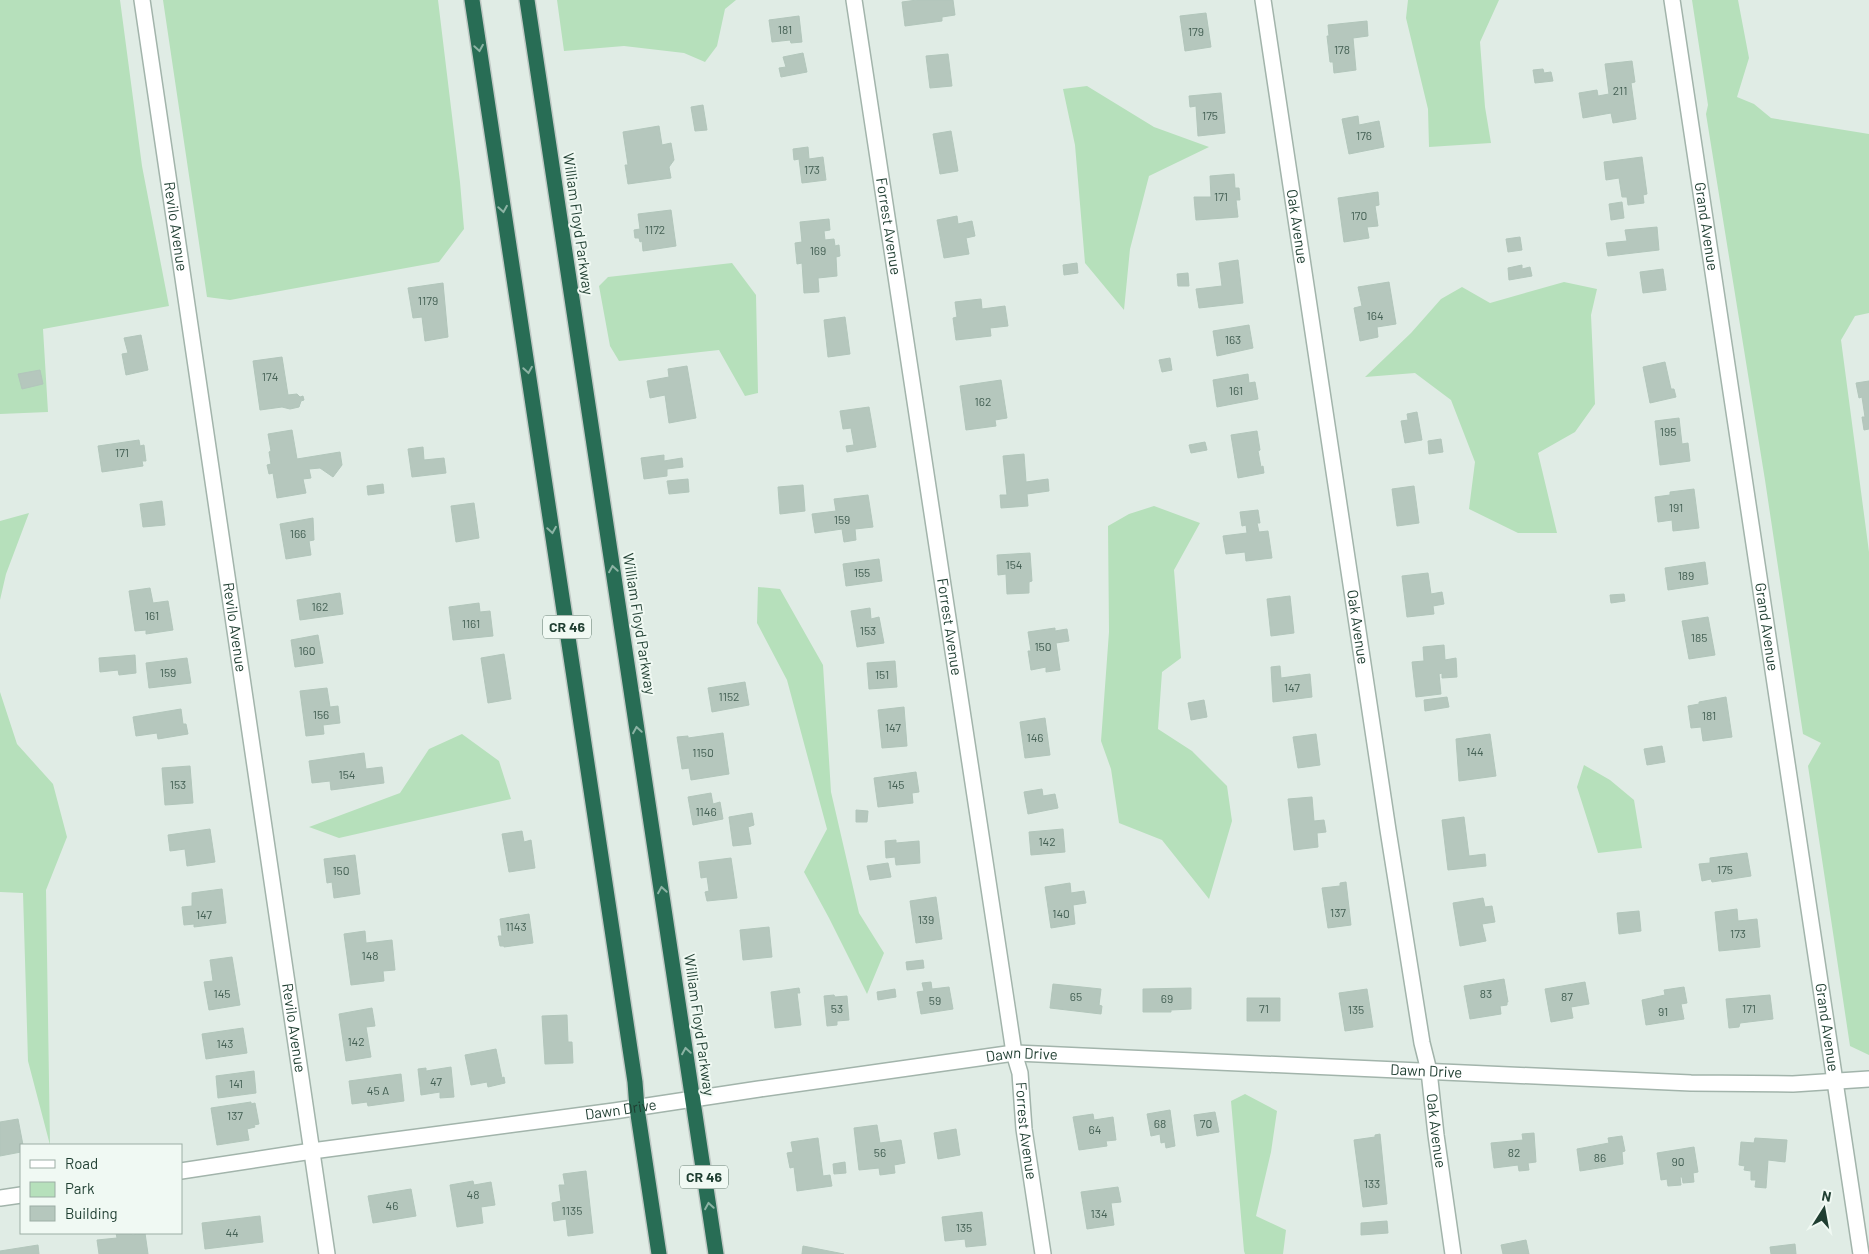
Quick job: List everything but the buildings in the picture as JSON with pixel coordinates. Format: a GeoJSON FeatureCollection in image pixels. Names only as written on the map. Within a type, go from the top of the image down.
{"type":"FeatureCollection","features":[{"type":"Feature","properties":{"kind":"highway","name":"CR 46"},"geometry":{"type":"LineString","coordinates":[[472,0],[631,1052],[637,1108],[659,1254]]}},
{"type":"Feature","properties":{"kind":"highway","name":"William Floyd Parkway"},"geometry":{"type":"LineString","coordinates":[[527,0],[716,1254]]}},
{"type":"Feature","properties":{"kind":"street","name":"Revilo Avenue"},"geometry":{"type":"LineString","coordinates":[[142,0],[327,1254]]}},
{"type":"Feature","properties":{"kind":"street","name":"Forrest Avenue"},"geometry":{"type":"LineString","coordinates":[[854,0],[1014,1053],[1020,1073],[1024,1129],[1043,1254]]}},
{"type":"Feature","properties":{"kind":"street","name":"Oak Avenue"},"geometry":{"type":"LineString","coordinates":[[1263,0],[1388,830],[1422,1043],[1429,1071],[1453,1254]]}},
{"type":"Feature","properties":{"kind":"street","name":"Grand Avenue"},"geometry":{"type":"LineString","coordinates":[[1672,0],[1861,1254]]}},
{"type":"Feature","properties":{"kind":"street","name":"Dawn Drive"},"geometry":{"type":"LineString","coordinates":[[182,1171],[312,1151],[637,1108],[1014,1053],[1691,1083],[1793,1084],[1869,1079]]}},
{"type":"Feature","properties":{"kind":"street"},"geometry":{"type":"LineString","coordinates":[[0,1198],[20,1195]]}},
{"type":"Feature","properties":{"kind":"green space"},"geometry":{"type":"Polygon","coordinates":[[[0,0],[120,0],[142,166],[169,306],[43,329],[48,412],[0,414],[0,0]]]}},
{"type":"Feature","properties":{"kind":"green space"},"geometry":{"type":"Polygon","coordinates":[[[163,0],[438,0],[464,229],[439,262],[230,300],[207,297],[163,0]]]}},
{"type":"Feature","properties":{"kind":"green space"},"geometry":{"type":"Polygon","coordinates":[[[557,0],[736,0],[725,9],[717,46],[705,62],[684,53],[624,46],[564,51],[557,0]]]}},
{"type":"Feature","properties":{"kind":"green space"},"geometry":{"type":"Polygon","coordinates":[[[1408,0],[1499,0],[1480,42],[1485,107],[1491,143],[1429,147],[1428,109],[1406,18],[1408,0]]]}},
{"type":"Feature","properties":{"kind":"green space"},"geometry":{"type":"Polygon","coordinates":[[[1692,0],[1738,0],[1749,58],[1737,97],[1754,104],[1771,118],[1869,134],[1869,313],[1855,316],[1841,340],[1869,552],[1869,1055],[1850,1046],[1808,766],[1821,743],[1803,734],[1765,480],[1706,114],[1708,105],[1692,0]]]}},
{"type":"Feature","properties":{"kind":"green space"},"geometry":{"type":"Polygon","coordinates":[[[1087,86],[1154,127],[1209,147],[1149,176],[1130,249],[1124,310],[1085,263],[1075,145],[1063,89],[1087,86]]]}},
{"type":"Feature","properties":{"kind":"green space"},"geometry":{"type":"Polygon","coordinates":[[[732,263],[756,295],[758,393],[745,396],[719,350],[619,361],[610,346],[599,286],[608,277],[732,263]]]}},
{"type":"Feature","properties":{"kind":"green space"},"geometry":{"type":"Polygon","coordinates":[[[1564,282],[1597,289],[1591,315],[1595,404],[1575,432],[1538,453],[1557,533],[1518,533],[1469,509],[1475,462],[1451,400],[1415,373],[1365,377],[1411,333],[1441,299],[1462,287],[1490,303],[1564,282]]]}},
{"type":"Feature","properties":{"kind":"green space"},"geometry":{"type":"Polygon","coordinates":[[[1154,506],[1200,523],[1174,570],[1181,658],[1162,672],[1158,729],[1192,751],[1227,786],[1232,821],[1209,899],[1162,840],[1119,823],[1111,769],[1101,741],[1109,632],[1108,526],[1129,514],[1154,506]]]}},
{"type":"Feature","properties":{"kind":"green space"},"geometry":{"type":"Polygon","coordinates":[[[29,513],[6,574],[0,600],[0,521],[29,513]]]}},
{"type":"Feature","properties":{"kind":"green space"},"geometry":{"type":"Polygon","coordinates":[[[758,587],[780,589],[823,665],[831,792],[859,913],[884,953],[867,994],[804,872],[827,829],[787,680],[757,623],[758,587]]]}},
{"type":"Feature","properties":{"kind":"green space"},"geometry":{"type":"Polygon","coordinates":[[[0,692],[17,744],[53,784],[67,837],[46,890],[50,1144],[28,1061],[23,893],[0,892],[0,692]]]}},
{"type":"Feature","properties":{"kind":"green space"},"geometry":{"type":"Polygon","coordinates":[[[462,734],[499,761],[511,799],[339,838],[309,827],[400,793],[429,749],[462,734]]]}},
{"type":"Feature","properties":{"kind":"green space"},"geometry":{"type":"Polygon","coordinates":[[[1584,765],[1610,780],[1634,800],[1642,848],[1598,853],[1577,787],[1584,765]]]}},
{"type":"Feature","properties":{"kind":"green space"},"geometry":{"type":"Polygon","coordinates":[[[1245,1094],[1277,1111],[1271,1152],[1256,1216],[1286,1230],[1283,1254],[1245,1254],[1244,1251],[1231,1101],[1245,1094]]]}}]}
